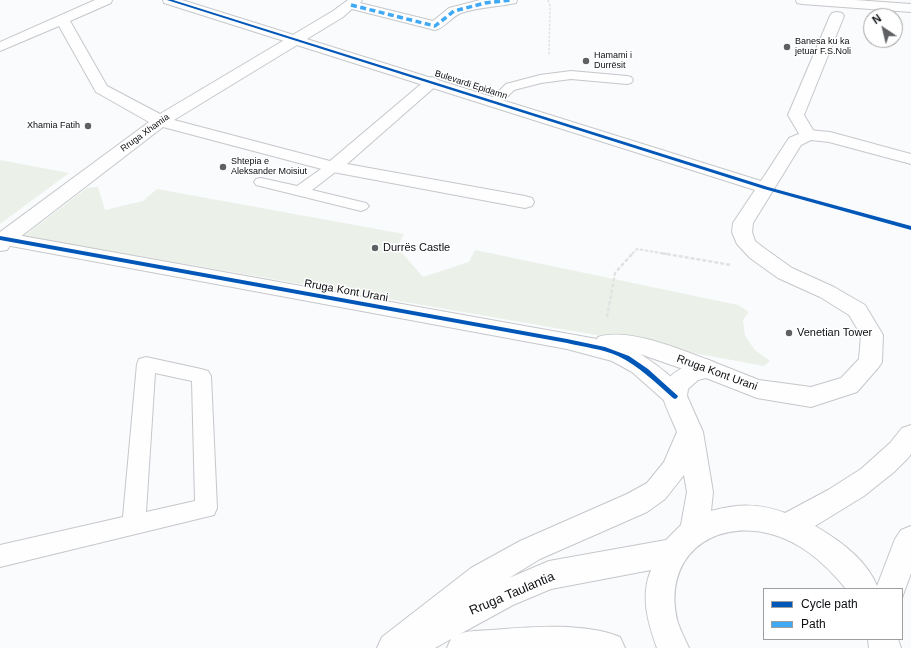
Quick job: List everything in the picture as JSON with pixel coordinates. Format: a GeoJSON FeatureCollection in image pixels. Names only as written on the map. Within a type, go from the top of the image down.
{"type":"FeatureCollection","features":[{"type":"Feature","properties":{"kind":"street"},"geometry":{"type":"LineString","coordinates":[[0,47],[106,0]]}},
{"type":"Feature","properties":{"kind":"street","name":"Bulevardi Epidamn"},"geometry":{"type":"LineString","coordinates":[[170,0],[766,188]]}},
{"type":"Feature","properties":{"kind":"street"},"geometry":{"type":"LineString","coordinates":[[353,3],[435,26],[454,11],[479,4],[511,0]]}},
{"type":"Feature","properties":{"kind":"street"},"geometry":{"type":"LineString","coordinates":[[802,0],[911,8]]}},
{"type":"Feature","properties":{"kind":"street","name":"Rruga Xhamia"},"geometry":{"type":"LineString","coordinates":[[1,241],[160,121],[353,3]]}},
{"type":"Feature","properties":{"kind":"street"},"geometry":{"type":"LineString","coordinates":[[837,16],[796,115],[808,135],[830,137],[911,159]]}},
{"type":"Feature","properties":{"kind":"street"},"geometry":{"type":"LineString","coordinates":[[62,20],[101,89],[160,121],[333,167],[525,202]]}},
{"type":"Feature","properties":{"kind":"street"},"geometry":{"type":"LineString","coordinates":[[333,167],[432,82]]}},
{"type":"Feature","properties":{"kind":"street","name":"Rruga Kont Urani"},"geometry":{"type":"LineString","coordinates":[[567,341],[643,346],[706,368],[757,389],[811,397],[849,385],[870,362],[872,335],[857,310],[827,292],[785,273],[747,244],[742,232],[743,223],[795,142],[808,135]]}},
{"type":"Feature","properties":{"kind":"street","name":"Rruga Kont Urani"},"geometry":{"type":"LineString","coordinates":[[1,241],[567,341],[613,352],[627,358],[645,370],[676,396],[690,432],[700,492],[694,531]]}},
{"type":"Feature","properties":{"kind":"street"},"geometry":{"type":"LineString","coordinates":[[676,396],[678,385],[690,374],[706,368]]}},
{"type":"Feature","properties":{"kind":"street"},"geometry":{"type":"LineString","coordinates":[[393,648],[481,578],[530,550],[637,503],[656,491],[674,469],[690,432]]}},
{"type":"Feature","properties":{"kind":"street"},"geometry":{"type":"LineString","coordinates":[[786,527],[848,494],[872,476],[911,435]]}},
{"type":"Feature","properties":{"kind":"street"},"geometry":{"type":"LineString","coordinates":[[673,648],[667,636],[660,605],[662,576],[673,552],[682,540],[694,531],[714,522],[737,518],[761,519],[786,527],[815,542],[837,559],[863,588]]}},
{"type":"Feature","properties":{"kind":"street"},"geometry":{"type":"LineString","coordinates":[[891,588],[905,548],[911,539]]}},
{"type":"Feature","properties":{"kind":"street","name":"Rruga Taulantia"},"geometry":{"type":"LineString","coordinates":[[406,648],[456,619],[503,595],[549,575],[673,552]]}},
{"type":"Feature","properties":{"kind":"street"},"geometry":{"type":"LineString","coordinates":[[463,648],[532,642],[576,644],[609,648]]}},
{"type":"Feature","properties":{"kind":"lane"},"geometry":{"type":"LineString","coordinates":[[494,102],[510,87],[547,78],[570,75],[627,80]]}},
{"type":"Feature","properties":{"kind":"lane"},"geometry":{"type":"LineString","coordinates":[[300,191],[333,167]]}},
{"type":"Feature","properties":{"kind":"lane"},"geometry":{"type":"LineString","coordinates":[[261,182],[361,206]]}},
{"type":"Feature","properties":{"kind":"lane"},"geometry":{"type":"LineString","coordinates":[[0,556],[134,525],[206,508],[201,376],[146,364],[134,525]]}},
{"type":"Feature","properties":{"kind":"path"},"geometry":{"type":"LineString","coordinates":[[547,78],[550,42],[550,6],[548,0]]}},
{"type":"Feature","properties":{"kind":"path"},"geometry":{"type":"LineString","coordinates":[[766,188],[911,228]]}},
{"type":"Feature","properties":{"kind":"path"},"geometry":{"type":"LineString","coordinates":[[603,344],[615,273],[637,248],[749,268],[757,252]]}},
{"type":"Feature","properties":{"kind":"shaded area"},"geometry":{"type":"Polygon","coordinates":[[[0,160],[69,173],[0,224],[0,160]]]}},
{"type":"Feature","properties":{"kind":"shaded area"},"geometry":{"type":"Polygon","coordinates":[[[98,187],[105,210],[143,201],[157,189],[404,234],[397,247],[423,277],[469,262],[475,250],[738,305],[749,312],[743,320],[745,336],[755,350],[770,361],[764,366],[590,334],[24,236],[87,188],[98,187]]]}},
{"type":"Feature","properties":{"kind":"marked path"},"geometry":{"type":"LineString","coordinates":[[351,5],[435,26],[454,11],[485,3],[511,0]]}},
{"type":"Feature","properties":{"kind":"cycle path"},"geometry":{"type":"LineString","coordinates":[[169,0],[766,188],[911,228]]}},
{"type":"Feature","properties":{"kind":"cycle path"},"geometry":{"type":"LineString","coordinates":[[0,238],[567,341],[598,348],[613,352],[634,362],[675,396]]}},
{"type":"Feature","properties":{"kind":"place","name":"Banesa ku ka jetuar F.S.Noli"},"geometry":{"type":"Point","coordinates":[787,47]}},
{"type":"Feature","properties":{"kind":"place","name":"Hamami i Durrësit"},"geometry":{"type":"Point","coordinates":[586,61]}},
{"type":"Feature","properties":{"kind":"place","name":"Xhamia Fatih"},"geometry":{"type":"Point","coordinates":[88,126]}},
{"type":"Feature","properties":{"kind":"place","name":"Shtepia e Aleksander Moisiut"},"geometry":{"type":"Point","coordinates":[223,167]}},
{"type":"Feature","properties":{"kind":"place","name":"Durrës Castle"},"geometry":{"type":"Point","coordinates":[375,248]}},
{"type":"Feature","properties":{"kind":"place","name":"Venetian Tower"},"geometry":{"type":"Point","coordinates":[789,333]}}]}
